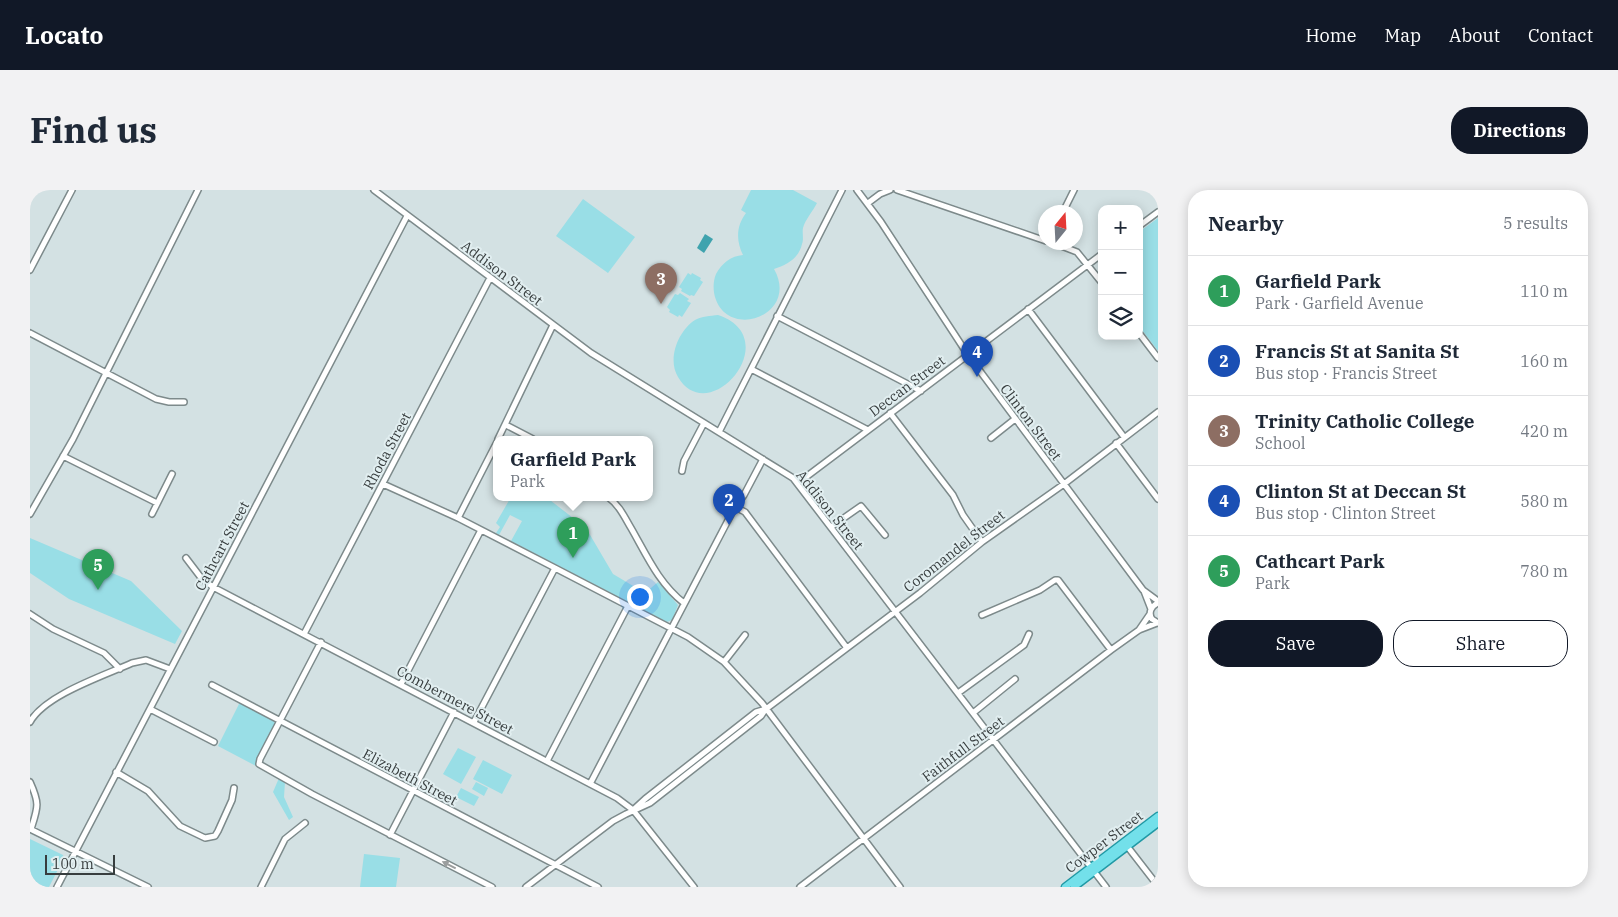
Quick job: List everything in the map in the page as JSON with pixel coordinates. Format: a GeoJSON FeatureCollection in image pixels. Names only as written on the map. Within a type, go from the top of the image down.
{"type":"FeatureCollection","features":[{"type":"Feature","properties":{"kind":"main road","name":"Cowper Street"},"geometry":{"type":"LineString","coordinates":[[1074,887],[1158,816]]}},
{"type":"Feature","properties":{"kind":"main road","name":"Cowper Street"},"geometry":{"type":"LineString","coordinates":[[1064,887],[1127,846],[1158,823]]}},
{"type":"Feature","properties":{"kind":"street"},"geometry":{"type":"LineString","coordinates":[[30,270],[72,190]]}},
{"type":"Feature","properties":{"kind":"street"},"geometry":{"type":"LineString","coordinates":[[30,514],[107,374],[198,190]]}},
{"type":"Feature","properties":{"kind":"street","name":"Addison Street"},"geometry":{"type":"LineString","coordinates":[[374,190],[591,353],[793,478],[1106,887]]}},
{"type":"Feature","properties":{"kind":"street"},"geometry":{"type":"LineString","coordinates":[[718,432],[842,190]]}},
{"type":"Feature","properties":{"kind":"street","name":"Clinton Street"},"geometry":{"type":"LineString","coordinates":[[856,190],[868,203],[968,355],[1143,590],[1158,602]]}},
{"type":"Feature","properties":{"kind":"street"},"geometry":{"type":"LineString","coordinates":[[868,203],[880,194],[890,190]]}},
{"type":"Feature","properties":{"kind":"street"},"geometry":{"type":"LineString","coordinates":[[896,190],[1038,238]]}},
{"type":"Feature","properties":{"kind":"street"},"geometry":{"type":"LineString","coordinates":[[1066,205],[1074,190]]}},
{"type":"Feature","properties":{"kind":"street"},"geometry":{"type":"LineString","coordinates":[[1143,223],[1158,212]]}},
{"type":"Feature","properties":{"kind":"street","name":"Cathcart Street"},"geometry":{"type":"LineString","coordinates":[[58,887],[116,772],[407,216]]}},
{"type":"Feature","properties":{"kind":"street"},"geometry":{"type":"LineString","coordinates":[[1072,250],[1077,252],[1098,278]]}},
{"type":"Feature","properties":{"kind":"street","name":"Deccan Street"},"geometry":{"type":"LineString","coordinates":[[798,483],[1098,257]]}},
{"type":"Feature","properties":{"kind":"street","name":"Rhoda Street"},"geometry":{"type":"LineString","coordinates":[[304,634],[490,278]]}},
{"type":"Feature","properties":{"kind":"street"},"geometry":{"type":"LineString","coordinates":[[1028,309],[1124,437]]}},
{"type":"Feature","properties":{"kind":"street"},"geometry":{"type":"LineString","coordinates":[[777,316],[921,390]]}},
{"type":"Feature","properties":{"kind":"street"},"geometry":{"type":"LineString","coordinates":[[500,436],[554,325]]}},
{"type":"Feature","properties":{"kind":"street"},"geometry":{"type":"LineString","coordinates":[[30,333],[156,399],[169,402],[184,402]]}},
{"type":"Feature","properties":{"kind":"street"},"geometry":{"type":"LineString","coordinates":[[1143,338],[1158,358]]}},
{"type":"Feature","properties":{"kind":"street"},"geometry":{"type":"LineString","coordinates":[[751,369],[868,430]]}},
{"type":"Feature","properties":{"kind":"street","name":"Coromandel Street"},"geometry":{"type":"LineString","coordinates":[[633,810],[644,799],[702,754],[761,716],[766,709],[982,542],[1064,484],[1158,412]]}},
{"type":"Feature","properties":{"kind":"street"},"geometry":{"type":"LineString","coordinates":[[890,413],[953,495],[963,515],[982,542]]}},
{"type":"Feature","properties":{"kind":"street"},"geometry":{"type":"LineString","coordinates":[[991,438],[1015,419]]}},
{"type":"Feature","properties":{"kind":"street"},"geometry":{"type":"LineString","coordinates":[[682,471],[684,461],[704,423]]}},
{"type":"Feature","properties":{"kind":"street"},"geometry":{"type":"LineString","coordinates":[[506,425],[527,436]]}},
{"type":"Feature","properties":{"kind":"street"},"geometry":{"type":"LineString","coordinates":[[1116,443],[1158,499]]}},
{"type":"Feature","properties":{"kind":"street"},"geometry":{"type":"LineString","coordinates":[[458,518],[493,451]]}},
{"type":"Feature","properties":{"kind":"street"},"geometry":{"type":"LineString","coordinates":[[63,456],[157,503]]}},
{"type":"Feature","properties":{"kind":"street"},"geometry":{"type":"LineString","coordinates":[[590,784],[735,507],[744,495],[763,459]]}},
{"type":"Feature","properties":{"kind":"street"},"geometry":{"type":"LineString","coordinates":[[152,514],[172,474]]}},
{"type":"Feature","properties":{"kind":"street"},"geometry":{"type":"LineString","coordinates":[[383,484],[458,518],[628,606],[705,648],[724,662],[744,682],[766,709],[900,887]]}},
{"type":"Feature","properties":{"kind":"street"},"geometry":{"type":"LineString","coordinates":[[612,501],[619,508],[659,576],[684,603]]}},
{"type":"Feature","properties":{"kind":"street"},"geometry":{"type":"LineString","coordinates":[[831,527],[861,506],[885,535]]}},
{"type":"Feature","properties":{"kind":"street"},"geometry":{"type":"LineString","coordinates":[[735,507],[744,512],[847,648]]}},
{"type":"Feature","properties":{"kind":"street"},"geometry":{"type":"LineString","coordinates":[[401,684],[481,530]]}},
{"type":"Feature","properties":{"kind":"street","name":"Combermere Street"},"geometry":{"type":"LineString","coordinates":[[186,558],[202,579],[213,587],[617,798],[633,810],[694,887]]}},
{"type":"Feature","properties":{"kind":"street"},"geometry":{"type":"LineString","coordinates":[[474,722],[555,568]]}},
{"type":"Feature","properties":{"kind":"street"},"geometry":{"type":"LineString","coordinates":[[982,615],[1040,590],[1054,580],[1058,580],[1111,650]]}},
{"type":"Feature","properties":{"kind":"street","name":"Clinton Street"},"geometry":{"type":"LineString","coordinates":[[1143,590],[1152,620],[1158,623]]}},
{"type":"Feature","properties":{"kind":"street","name":"Faithfull Street"},"geometry":{"type":"LineString","coordinates":[[1139,630],[1158,602]]}},
{"type":"Feature","properties":{"kind":"street"},"geometry":{"type":"LineString","coordinates":[[547,761],[628,606]]}},
{"type":"Feature","properties":{"kind":"street"},"geometry":{"type":"LineString","coordinates":[[30,614],[53,629],[104,653],[120,669]]}},
{"type":"Feature","properties":{"kind":"street","name":"Faithfull Street"},"geometry":{"type":"LineString","coordinates":[[800,887],[1111,650],[1139,630],[1158,623]]}},
{"type":"Feature","properties":{"kind":"street"},"geometry":{"type":"LineString","coordinates":[[958,693],[1024,645],[1029,634]]}},
{"type":"Feature","properties":{"kind":"street"},"geometry":{"type":"LineString","coordinates":[[724,662],[745,636]]}},
{"type":"Feature","properties":{"kind":"street"},"geometry":{"type":"LineString","coordinates":[[321,642],[259,764],[492,887]]}},
{"type":"Feature","properties":{"kind":"street"},"geometry":{"type":"LineString","coordinates":[[30,722],[39,710],[55,698],[138,661],[146,660],[170,669]]}},
{"type":"Feature","properties":{"kind":"street"},"geometry":{"type":"LineString","coordinates":[[973,713],[1015,679]]}},
{"type":"Feature","properties":{"kind":"street","name":"Elizabeth Street"},"geometry":{"type":"LineString","coordinates":[[212,685],[413,792],[598,887]]}},
{"type":"Feature","properties":{"kind":"street"},"geometry":{"type":"LineString","coordinates":[[150,709],[214,742]]}},
{"type":"Feature","properties":{"kind":"street"},"geometry":{"type":"LineString","coordinates":[[390,834],[454,712]]}},
{"type":"Feature","properties":{"kind":"street","name":"Coromandel Street"},"geometry":{"type":"LineString","coordinates":[[633,810],[650,804],[706,759],[732,735]]}},
{"type":"Feature","properties":{"kind":"street"},"geometry":{"type":"LineString","coordinates":[[702,754],[706,759]]}},
{"type":"Feature","properties":{"kind":"street"},"geometry":{"type":"LineString","coordinates":[[116,772],[148,791],[180,826],[206,838],[215,836],[218,831],[232,800],[234,788]]}},
{"type":"Feature","properties":{"kind":"street"},"geometry":{"type":"LineString","coordinates":[[673,777],[677,782]]}},
{"type":"Feature","properties":{"kind":"street"},"geometry":{"type":"LineString","coordinates":[[30,782],[38,802],[31,829],[148,887]]}},
{"type":"Feature","properties":{"kind":"street"},"geometry":{"type":"LineString","coordinates":[[526,887],[613,821],[633,810]]}},
{"type":"Feature","properties":{"kind":"street"},"geometry":{"type":"LineString","coordinates":[[261,887],[285,839],[305,824]]}},
{"type":"Feature","properties":{"kind":"street"},"geometry":{"type":"LineString","coordinates":[[1127,846],[1158,886]]}},
{"type":"Feature","properties":{"kind":"shaded area"},"geometry":{"type":"Polygon","coordinates":[[[751,190],[793,190],[817,203],[804,225],[803,242],[798,253],[788,263],[774,269],[779,285],[778,299],[770,310],[759,317],[746,320],[733,318],[722,310],[715,297],[714,280],[724,263],[743,255],[738,234],[740,223],[746,213],[741,210],[751,190]]]}},
{"type":"Feature","properties":{"kind":"shaded area"},"geometry":{"type":"Polygon","coordinates":[[[583,199],[635,237],[608,273],[556,236],[583,199]]]}},
{"type":"Feature","properties":{"kind":"shaded area"},"geometry":{"type":"Polygon","coordinates":[[[1158,218],[1158,351],[1143,331],[1143,229],[1158,218]]]}},
{"type":"Feature","properties":{"kind":"shaded area"},"geometry":{"type":"Polygon","coordinates":[[[705,234],[713,239],[704,253],[697,248],[705,234]]]}},
{"type":"Feature","properties":{"kind":"shaded area"},"geometry":{"type":"Polygon","coordinates":[[[688,273],[701,278],[700,280],[703,282],[694,296],[681,291],[682,289],[679,287],[688,273]]]}},
{"type":"Feature","properties":{"kind":"shaded area"},"geometry":{"type":"Polygon","coordinates":[[[680,293],[689,299],[687,301],[691,303],[682,317],[679,315],[678,317],[669,312],[670,310],[667,307],[675,294],[678,295],[680,293]]]}},
{"type":"Feature","properties":{"kind":"shaded area"},"geometry":{"type":"Polygon","coordinates":[[[718,315],[737,326],[745,342],[744,359],[736,374],[722,387],[707,393],[691,390],[678,377],[675,370],[674,354],[676,346],[684,331],[695,320],[718,315]]]}},
{"type":"Feature","properties":{"kind":"shaded area"},"geometry":{"type":"Polygon","coordinates":[[[509,501],[551,501],[586,528],[613,574],[645,593],[658,582],[678,605],[672,620],[667,622],[511,541],[522,521],[510,515],[499,535],[496,533],[500,527],[496,523],[509,501]]]}},
{"type":"Feature","properties":{"kind":"shaded area"},"geometry":{"type":"Polygon","coordinates":[[[30,538],[131,581],[182,631],[175,644],[69,599],[30,573],[30,538]]]}},
{"type":"Feature","properties":{"kind":"shaded area"},"geometry":{"type":"Polygon","coordinates":[[[240,702],[272,719],[275,723],[256,760],[256,766],[218,746],[240,702]]]}},
{"type":"Feature","properties":{"kind":"shaded area"},"geometry":{"type":"Polygon","coordinates":[[[458,748],[476,757],[461,784],[443,774],[458,748]]]}},
{"type":"Feature","properties":{"kind":"shaded area"},"geometry":{"type":"Polygon","coordinates":[[[483,760],[512,775],[502,794],[473,779],[483,760]]]}},
{"type":"Feature","properties":{"kind":"shaded area"},"geometry":{"type":"Polygon","coordinates":[[[279,778],[285,782],[284,797],[293,817],[289,820],[273,792],[279,778]]]}},
{"type":"Feature","properties":{"kind":"shaded area"},"geometry":{"type":"Polygon","coordinates":[[[476,782],[488,788],[484,796],[472,789],[476,782]]]}},
{"type":"Feature","properties":{"kind":"shaded area"},"geometry":{"type":"Polygon","coordinates":[[[461,788],[479,797],[474,806],[456,797],[461,788]]]}},
{"type":"Feature","properties":{"kind":"shaded area"},"geometry":{"type":"Polygon","coordinates":[[[30,839],[63,855],[64,858],[49,887],[30,887],[30,839]]]}},
{"type":"Feature","properties":{"kind":"shaded area"},"geometry":{"type":"Polygon","coordinates":[[[364,854],[400,858],[396,887],[360,887],[364,854]]]}},
{"type":"Feature","properties":{"kind":"place","name":"Trinity Catholic College"},"geometry":{"type":"Point","coordinates":[661,304]}},
{"type":"Feature","properties":{"kind":"place","name":"Clinton St at Deccan St"},"geometry":{"type":"Point","coordinates":[977,377]}},
{"type":"Feature","properties":{"kind":"place","name":"Francis St at Sanita St"},"geometry":{"type":"Point","coordinates":[729,525]}},
{"type":"Feature","properties":{"kind":"place","name":"Garfield Park"},"geometry":{"type":"Point","coordinates":[573,558]}},
{"type":"Feature","properties":{"kind":"place","name":"Cathcart Park"},"geometry":{"type":"Point","coordinates":[98,590]}}]}
